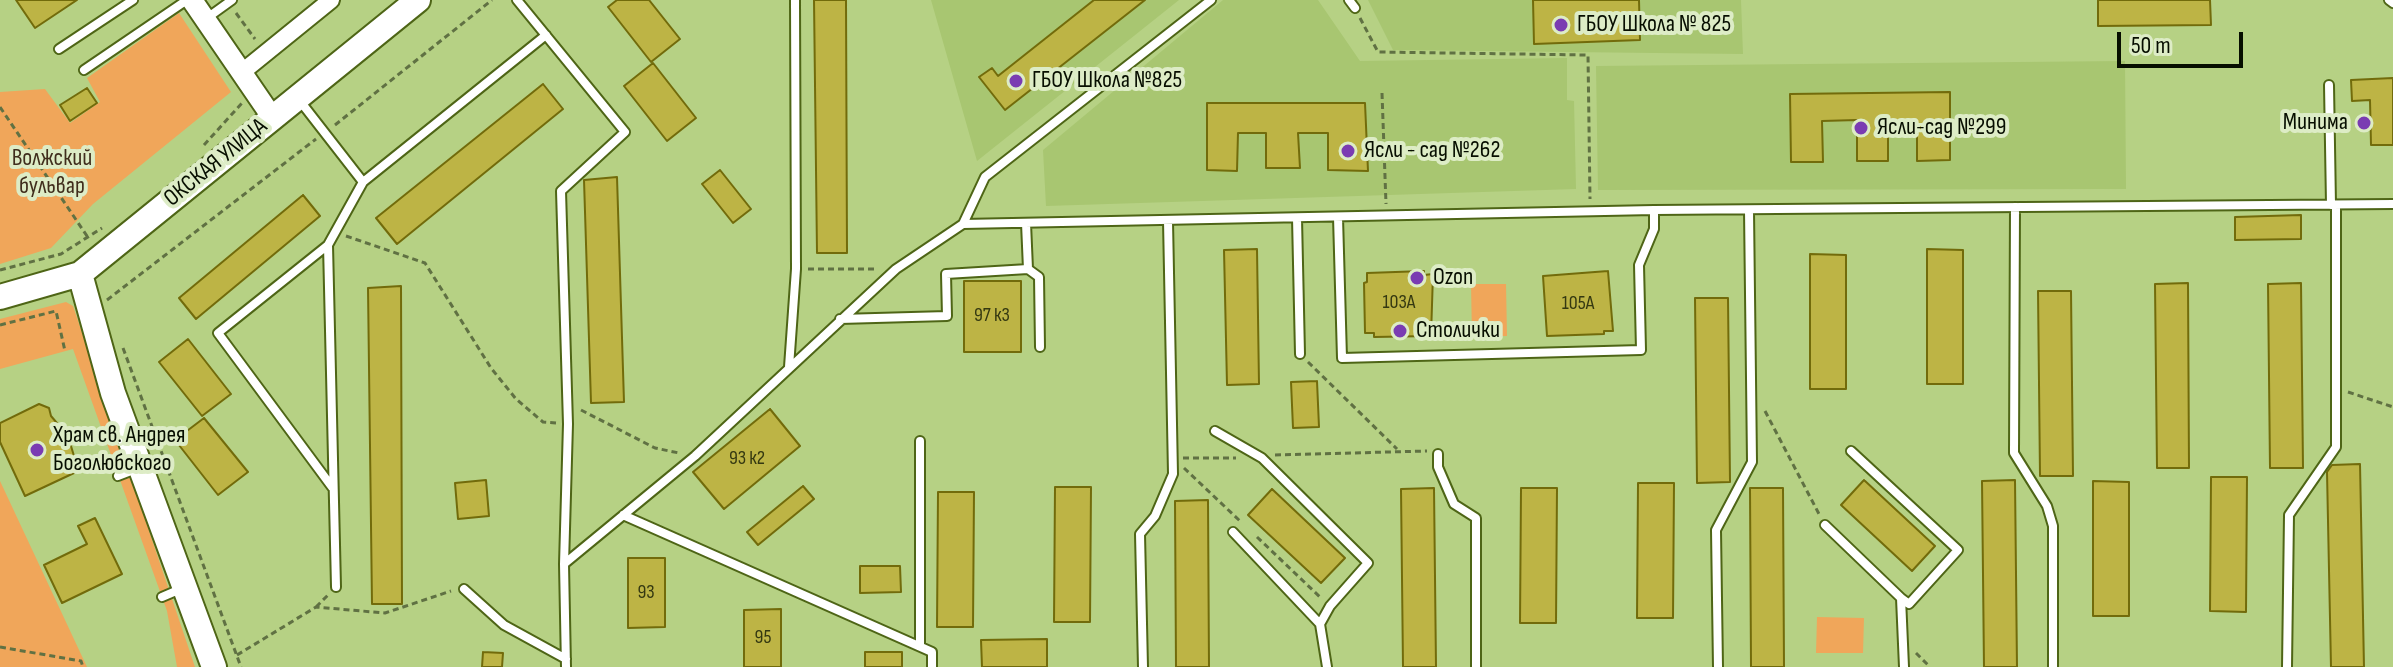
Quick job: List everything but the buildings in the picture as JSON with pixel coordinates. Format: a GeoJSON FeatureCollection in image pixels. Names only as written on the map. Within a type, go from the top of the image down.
{"type":"FeatureCollection","features":[{"type":"Feature","properties":{"kind":"main road","name":"ОКСКАЯ УЛИЦА"},"geometry":{"type":"LineString","coordinates":[[0,297],[80,274],[418,0]]}},
{"type":"Feature","properties":{"kind":"main road"},"geometry":{"type":"LineString","coordinates":[[80,274],[130,472],[185,588],[209,662]]}},
{"type":"Feature","properties":{"kind":"street"},"geometry":{"type":"LineString","coordinates":[[189,0],[272,117]]}},
{"type":"Feature","properties":{"kind":"street"},"geometry":{"type":"LineString","coordinates":[[241,73],[331,0]]}},
{"type":"Feature","properties":{"kind":"lane"},"geometry":{"type":"LineString","coordinates":[[59,49],[133,0]]}},
{"type":"Feature","properties":{"kind":"lane"},"geometry":{"type":"LineString","coordinates":[[84,70],[189,0]]}},
{"type":"Feature","properties":{"kind":"lane"},"geometry":{"type":"LineString","coordinates":[[517,0],[625,132],[561,191],[568,424],[564,564],[566,663]]}},
{"type":"Feature","properties":{"kind":"lane"},"geometry":{"type":"LineString","coordinates":[[789,367],[796,269],[795,0]]}},
{"type":"Feature","properties":{"kind":"lane"},"geometry":{"type":"LineString","coordinates":[[564,564],[695,456],[896,269],[963,224],[985,177],[1211,0]]}},
{"type":"Feature","properties":{"kind":"lane"},"geometry":{"type":"LineString","coordinates":[[205,20],[231,1]]}},
{"type":"Feature","properties":{"kind":"lane"},"geometry":{"type":"LineString","coordinates":[[332,487],[218,333],[328,245],[363,182],[546,35]]}},
{"type":"Feature","properties":{"kind":"lane"},"geometry":{"type":"LineString","coordinates":[[2287,667],[2289,515],[2336,447],[2329,85]]}},
{"type":"Feature","properties":{"kind":"lane"},"geometry":{"type":"LineString","coordinates":[[297,97],[363,182]]}},
{"type":"Feature","properties":{"kind":"lane"},"geometry":{"type":"LineString","coordinates":[[963,224],[1654,210],[2393,204]]}},
{"type":"Feature","properties":{"kind":"lane"},"geometry":{"type":"LineString","coordinates":[[2015,207],[2014,453],[2047,506],[2053,526],[2053,667]]}},
{"type":"Feature","properties":{"kind":"lane"},"geometry":{"type":"LineString","coordinates":[[1338,217],[1342,358],[1641,350],[1639,265],[1654,229],[1654,210]]}},
{"type":"Feature","properties":{"kind":"lane"},"geometry":{"type":"LineString","coordinates":[[1718,667],[1716,530],[1752,462],[1749,210]]}},
{"type":"Feature","properties":{"kind":"lane"},"geometry":{"type":"LineString","coordinates":[[1297,218],[1300,354]]}},
{"type":"Feature","properties":{"kind":"lane"},"geometry":{"type":"LineString","coordinates":[[1143,667],[1140,534],[1155,516],[1173,474],[1168,221]]}},
{"type":"Feature","properties":{"kind":"lane"},"geometry":{"type":"LineString","coordinates":[[1026,223],[1028,269]]}},
{"type":"Feature","properties":{"kind":"lane"},"geometry":{"type":"LineString","coordinates":[[328,245],[336,587]]}},
{"type":"Feature","properties":{"kind":"lane"},"geometry":{"type":"LineString","coordinates":[[839,319],[947,316],[946,274],[1028,269],[1039,277],[1040,347]]}},
{"type":"Feature","properties":{"kind":"lane"},"geometry":{"type":"LineString","coordinates":[[1215,431],[1262,458],[1368,563],[1330,606],[1320,624]]}},
{"type":"Feature","properties":{"kind":"lane"},"geometry":{"type":"LineString","coordinates":[[920,441],[920,646]]}},
{"type":"Feature","properties":{"kind":"lane"},"geometry":{"type":"LineString","coordinates":[[1825,525],[1909,604],[1958,550],[1851,451]]}},
{"type":"Feature","properties":{"kind":"lane"},"geometry":{"type":"LineString","coordinates":[[1438,454],[1438,467],[1454,504],[1476,518],[1476,667]]}},
{"type":"Feature","properties":{"kind":"lane"},"geometry":{"type":"LineString","coordinates":[[623,515],[920,646],[932,652],[932,667]]}},
{"type":"Feature","properties":{"kind":"lane"},"geometry":{"type":"LineString","coordinates":[[1233,532],[1320,624],[1327,667]]}},
{"type":"Feature","properties":{"kind":"lane"},"geometry":{"type":"LineString","coordinates":[[162,597],[185,588]]}},
{"type":"Feature","properties":{"kind":"lane"},"geometry":{"type":"LineString","coordinates":[[464,589],[504,625],[566,663]]}},
{"type":"Feature","properties":{"kind":"lane"},"geometry":{"type":"LineString","coordinates":[[1901,598],[1904,667]]}},
{"type":"Feature","properties":{"kind":"path"},"geometry":{"type":"LineString","coordinates":[[106,301],[492,0]]}},
{"type":"Feature","properties":{"kind":"path"},"geometry":{"type":"LineString","coordinates":[[231,1],[265,53]]}},
{"type":"Feature","properties":{"kind":"path"},"geometry":{"type":"LineString","coordinates":[[1352,4],[1378,52],[1588,55],[1590,211]]}},
{"type":"Feature","properties":{"kind":"path"},"geometry":{"type":"LineString","coordinates":[[1382,93],[1386,216]]}},
{"type":"Feature","properties":{"kind":"path"},"geometry":{"type":"LineString","coordinates":[[204,145],[242,104]]}},
{"type":"Feature","properties":{"kind":"path"},"geometry":{"type":"LineString","coordinates":[[0,107],[88,237]]}},
{"type":"Feature","properties":{"kind":"path"},"geometry":{"type":"LineString","coordinates":[[0,270],[61,254],[107,224]]}},
{"type":"Feature","properties":{"kind":"path"},"geometry":{"type":"LineString","coordinates":[[335,232],[425,263],[491,368],[516,399],[543,422],[568,424]]}},
{"type":"Feature","properties":{"kind":"path"},"geometry":{"type":"LineString","coordinates":[[796,269],[896,269]]}},
{"type":"Feature","properties":{"kind":"path"},"geometry":{"type":"LineString","coordinates":[[0,325],[56,311],[65,351]]}},
{"type":"Feature","properties":{"kind":"path"},"geometry":{"type":"LineString","coordinates":[[122,345],[241,667]]}},
{"type":"Feature","properties":{"kind":"path"},"geometry":{"type":"LineString","coordinates":[[1300,354],[1397,449]]}},
{"type":"Feature","properties":{"kind":"path"},"geometry":{"type":"LineString","coordinates":[[2336,389],[2393,407]]}},
{"type":"Feature","properties":{"kind":"path"},"geometry":{"type":"LineString","coordinates":[[567,398],[589,417],[655,448],[695,456]]}},
{"type":"Feature","properties":{"kind":"path"},"geometry":{"type":"LineString","coordinates":[[1751,402],[1764,409],[1825,525]]}},
{"type":"Feature","properties":{"kind":"path"},"geometry":{"type":"LineString","coordinates":[[1173,458],[1262,458],[1277,454],[1397,449],[1438,454]]}},
{"type":"Feature","properties":{"kind":"path"},"geometry":{"type":"LineString","coordinates":[[237,655],[316,607],[385,613],[445,591],[464,589]]}},
{"type":"Feature","properties":{"kind":"path"},"geometry":{"type":"LineString","coordinates":[[0,647],[81,661],[83,667]]}},
{"type":"Feature","properties":{"kind":"shaded area","name":"ГБОУ Школа №825"},"geometry":{"type":"Polygon","coordinates":[[[931,0],[1179,0],[977,161],[931,0]]]}},
{"type":"Feature","properties":{"kind":"shaded area"},"geometry":{"type":"Polygon","coordinates":[[[1223,0],[1318,0],[1360,61],[1567,58],[1567,100],[1574,101],[1576,189],[1046,206],[1043,150],[1223,0]]]}},
{"type":"Feature","properties":{"kind":"shaded area","name":"ГБОУ Школа № 825"},"geometry":{"type":"Polygon","coordinates":[[[1368,0],[1741,0],[1743,54],[1393,50],[1368,0]]]}},
{"type":"Feature","properties":{"kind":"shaded area","name":"Ясли-сад №299"},"geometry":{"type":"Polygon","coordinates":[[[2125,61],[2126,189],[1598,190],[1596,66],[2125,61]]]}},
{"type":"Feature","properties":{"kind":"green space","name":"Волжский бульвар"},"geometry":{"type":"Polygon","coordinates":[[[179,13],[231,92],[93,204],[51,248],[0,264],[0,92],[45,89],[70,123],[100,102],[87,78],[179,13]]]}},
{"type":"Feature","properties":{"kind":"green space"},"geometry":{"type":"Polygon","coordinates":[[[1471,284],[1506,284],[1507,336],[1472,337],[1471,284]]]}},
{"type":"Feature","properties":{"kind":"green space"},"geometry":{"type":"Polygon","coordinates":[[[66,302],[73,306],[195,667],[177,667],[167,611],[73,349],[0,369],[0,319],[66,302]]]}},
{"type":"Feature","properties":{"kind":"green space"},"geometry":{"type":"Polygon","coordinates":[[[0,481],[87,667],[0,667],[0,481]]]}},
{"type":"Feature","properties":{"kind":"green space"},"geometry":{"type":"Polygon","coordinates":[[[1817,617],[1864,618],[1863,653],[1816,653],[1817,617]]]}},
{"type":"Feature","properties":{"kind":"place","name":"ГБОУ Школа № 825"},"geometry":{"type":"Point","coordinates":[1561,25]}},
{"type":"Feature","properties":{"kind":"place","name":"ГБОУ Школа №825"},"geometry":{"type":"Point","coordinates":[1016,81]}},
{"type":"Feature","properties":{"kind":"place","name":"Минима"},"geometry":{"type":"Point","coordinates":[2364,123]}},
{"type":"Feature","properties":{"kind":"place","name":"Ясли-сад №299"},"geometry":{"type":"Point","coordinates":[1861,128]}},
{"type":"Feature","properties":{"kind":"place","name":"Ясли - сад №262"},"geometry":{"type":"Point","coordinates":[1348,151]}},
{"type":"Feature","properties":{"kind":"place","name":"Ozon"},"geometry":{"type":"Point","coordinates":[1417,278]}},
{"type":"Feature","properties":{"kind":"place","name":"Столички"},"geometry":{"type":"Point","coordinates":[1400,331]}},
{"type":"Feature","properties":{"kind":"place","name":"Храм св. Андрея Боголюбского"},"geometry":{"type":"Point","coordinates":[37,450]}}]}
